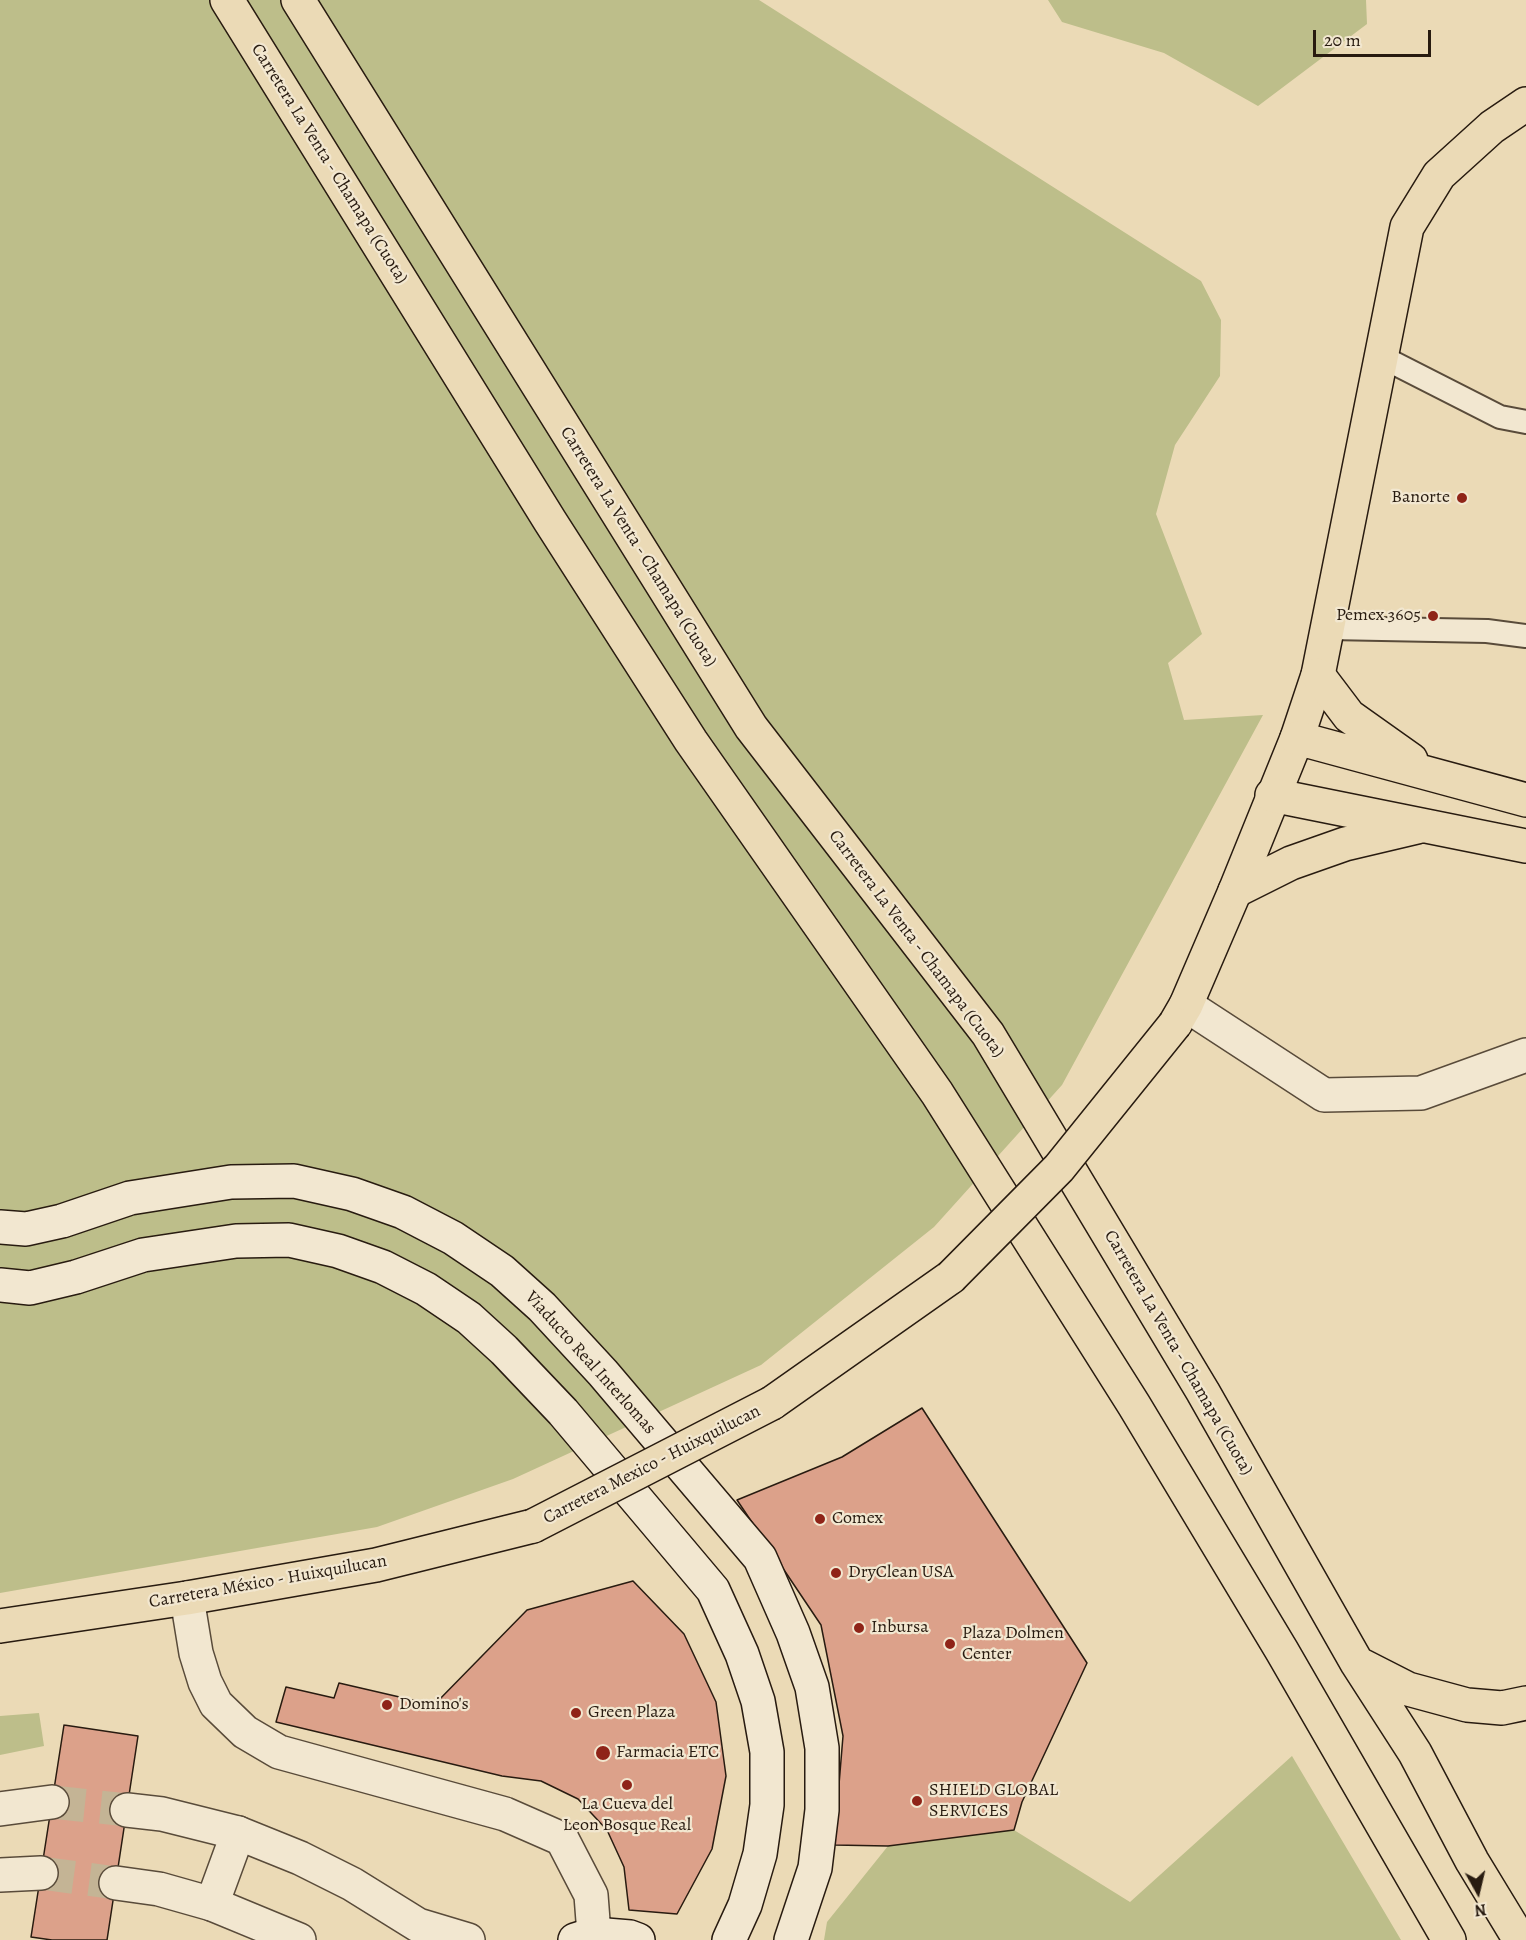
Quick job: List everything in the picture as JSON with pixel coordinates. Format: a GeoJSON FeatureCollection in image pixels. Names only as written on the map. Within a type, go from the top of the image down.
{"type":"FeatureCollection","features":[{"type":"Feature","properties":{"kind":"main road","name":"Carretera La Venta - Chamapa (Cuota)"},"geometry":{"type":"LineString","coordinates":[[227,0],[550,521],[692,741],[937,1093],[1121,1384],[1282,1651],[1449,1940]]}},
{"type":"Feature","properties":{"kind":"main road","name":"Carretera La Venta - Chamapa (Cuota)"},"geometry":{"type":"LineString","coordinates":[[297,0],[751,727],[988,1034],[1203,1392],[1357,1664],[1415,1753],[1472,1861],[1520,1940]]}},
{"type":"Feature","properties":{"kind":"main road"},"geometry":{"type":"LineString","coordinates":[[1526,104],[1492,127],[1439,175],[1407,227],[1318,675],[1297,738],[1235,891],[1181,1015],[1324,1095],[1421,1093],[1526,1055]]}},
{"type":"Feature","properties":{"kind":"main road"},"geometry":{"type":"LineString","coordinates":[[1318,675],[1349,716],[1386,745],[1435,776]]}},
{"type":"Feature","properties":{"kind":"main road"},"geometry":{"type":"LineString","coordinates":[[1297,738],[1526,800]]}},
{"type":"Feature","properties":{"kind":"main road"},"geometry":{"type":"LineString","coordinates":[[1272,795],[1526,846]]}},
{"type":"Feature","properties":{"kind":"main road"},"geometry":{"type":"LineString","coordinates":[[1235,891],[1292,863],[1323,852],[1428,825]]}},
{"type":"Feature","properties":{"kind":"main road","name":"Carretera Mexico - Huixquilucan"},"geometry":{"type":"LineString","coordinates":[[533,1526],[772,1403],[951,1276],[1059,1168],[1181,1015]]}},
{"type":"Feature","properties":{"kind":"main road","name":"Viaducto Real Interlomas"},"geometry":{"type":"LineString","coordinates":[[0,1227],[26,1229],[62,1221],[130,1198],[231,1182],[294,1181],[352,1194],[393,1209],[453,1238],[502,1271],[542,1307],[603,1373],[760,1558],[793,1633],[812,1687],[821,1738],[822,1810],[815,1868],[791,1940]]}},
{"type":"Feature","properties":{"kind":"main road"},"geometry":{"type":"LineString","coordinates":[[0,1285],[30,1288],[76,1277],[143,1255],[236,1241],[289,1240],[338,1251],[383,1267],[426,1289],[469,1318],[504,1350],[563,1412],[713,1590],[742,1654],[758,1701],[762,1721],[766,1752],[766,1805],[760,1854],[746,1905],[729,1940]]}},
{"type":"Feature","properties":{"kind":"main road","name":"Carretera México - Huixquilucan"},"geometry":{"type":"LineString","coordinates":[[0,1626],[187,1598],[376,1564],[533,1526]]}},
{"type":"Feature","properties":{"kind":"main road"},"geometry":{"type":"LineString","coordinates":[[187,1598],[196,1653],[205,1682],[216,1704],[245,1732],[279,1752],[505,1814],[562,1839],[591,1895],[585,1937],[630,1937],[638,1940]]}},
{"type":"Feature","properties":{"kind":"main road"},"geometry":{"type":"LineString","coordinates":[[1357,1664],[1408,1689],[1467,1705],[1502,1708],[1526,1703]]}},
{"type":"Feature","properties":{"kind":"main road"},"geometry":{"type":"LineString","coordinates":[[0,1809],[52,1802]]}},
{"type":"Feature","properties":{"kind":"main road"},"geometry":{"type":"LineString","coordinates":[[127,1810],[162,1814],[238,1833],[300,1858],[342,1879],[418,1925],[468,1940]]}},
{"type":"Feature","properties":{"kind":"main road"},"geometry":{"type":"LineString","coordinates":[[212,1904],[238,1833]]}},
{"type":"Feature","properties":{"kind":"main road"},"geometry":{"type":"LineString","coordinates":[[0,1875],[41,1874]]}},
{"type":"Feature","properties":{"kind":"main road"},"geometry":{"type":"LineString","coordinates":[[116,1883],[159,1889],[212,1904],[299,1940]]}},
{"type":"Feature","properties":{"kind":"lane"},"geometry":{"type":"LineString","coordinates":[[1382,357],[1500,417],[1526,422]]}},
{"type":"Feature","properties":{"kind":"lane"},"geometry":{"type":"LineString","coordinates":[[1329,628],[1487,631],[1526,636]]}},
{"type":"Feature","properties":{"kind":"green space"},"geometry":{"type":"Polygon","coordinates":[[[0,0],[759,0],[1201,281],[1221,320],[1220,376],[1175,445],[1156,514],[1202,634],[1168,663],[1184,720],[1263,715],[1062,1085],[934,1227],[761,1365],[513,1479],[377,1527],[0,1593],[0,0]]]}},
{"type":"Feature","properties":{"kind":"green space"},"geometry":{"type":"Polygon","coordinates":[[[1048,0],[1366,0],[1367,24],[1258,106],[1164,53],[1062,22],[1048,0]]]}},
{"type":"Feature","properties":{"kind":"green space"},"geometry":{"type":"Polygon","coordinates":[[[39,1713],[44,1746],[0,1755],[0,1716],[39,1713]]]}},
{"type":"Feature","properties":{"kind":"green space"},"geometry":{"type":"Polygon","coordinates":[[[1292,1756],[1401,1940],[824,1940],[827,1922],[888,1846],[1014,1830],[1130,1902],[1292,1756]]]}},
{"type":"Feature","properties":{"kind":"building","name":"Plaza Dolmen Center"},"geometry":{"type":"Polygon","coordinates":[[[922,1408],[1087,1663],[1022,1802],[1014,1830],[888,1846],[834,1845],[843,1736],[821,1625],[737,1500],[842,1457],[922,1408]]]}},
{"type":"Feature","properties":{"kind":"building"},"geometry":{"type":"Polygon","coordinates":[[[633,1581],[684,1634],[716,1702],[726,1776],[712,1849],[677,1914],[629,1910],[624,1867],[607,1830],[578,1799],[541,1781],[502,1776],[276,1722],[286,1687],[334,1698],[339,1683],[434,1705],[527,1610],[633,1581]]]}},
{"type":"Feature","properties":{"kind":"building"},"geometry":{"type":"Polygon","coordinates":[[[64,1725],[138,1736],[107,1940],[52,1940],[31,1937],[64,1725]]]}},
{"type":"Feature","properties":{"kind":"tunnel"},"geometry":{"type":"LineString","coordinates":[[52,1802],[127,1810]]}},
{"type":"Feature","properties":{"kind":"tunnel"},"geometry":{"type":"LineString","coordinates":[[41,1873],[116,1883]]}},
{"type":"Feature","properties":{"kind":"place","name":"Banorte"},"geometry":{"type":"Point","coordinates":[1462,498]}},
{"type":"Feature","properties":{"kind":"place","name":"Pemex 3605"},"geometry":{"type":"Point","coordinates":[1433,616]}},
{"type":"Feature","properties":{"kind":"place","name":"Comex"},"geometry":{"type":"Point","coordinates":[820,1519]}},
{"type":"Feature","properties":{"kind":"place","name":"DryClean USA"},"geometry":{"type":"Point","coordinates":[836,1573]}},
{"type":"Feature","properties":{"kind":"place","name":"Inbursa"},"geometry":{"type":"Point","coordinates":[859,1628]}},
{"type":"Feature","properties":{"kind":"place","name":"Plaza Dolmen Center"},"geometry":{"type":"Point","coordinates":[950,1644]}},
{"type":"Feature","properties":{"kind":"place","name":"Domino's"},"geometry":{"type":"Point","coordinates":[387,1705]}},
{"type":"Feature","properties":{"kind":"place","name":"Green Plaza"},"geometry":{"type":"Point","coordinates":[576,1713]}},
{"type":"Feature","properties":{"kind":"place","name":"Farmacia ETC"},"geometry":{"type":"Point","coordinates":[603,1753]}},
{"type":"Feature","properties":{"kind":"place","name":"La Cueva del Leon Bosque Real"},"geometry":{"type":"Point","coordinates":[627,1785]}},
{"type":"Feature","properties":{"kind":"place","name":"SHIELD GLOBAL SERVICES"},"geometry":{"type":"Point","coordinates":[917,1801]}}]}
